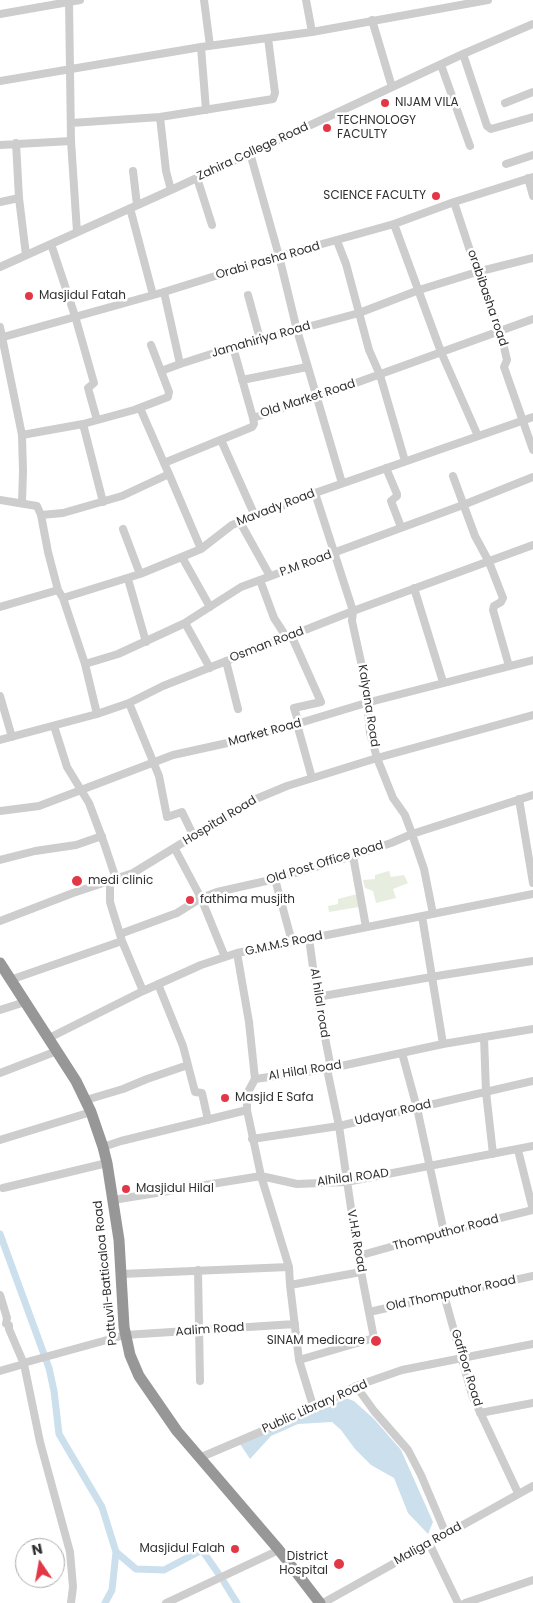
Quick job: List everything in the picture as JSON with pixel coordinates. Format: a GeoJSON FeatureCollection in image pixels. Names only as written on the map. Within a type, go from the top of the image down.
{"type":"FeatureCollection","features":[{"type":"Feature","properties":{"kind":"highway","name":"Pottuvil-Batticaloa Road"},"geometry":{"type":"LineString","coordinates":[[0,963],[49,1038],[86,1100],[103,1146],[119,1240],[125,1335],[130,1354],[142,1382],[177,1431],[279,1550],[321,1603]]}},
{"type":"Feature","properties":{"kind":"street"},"geometry":{"type":"LineString","coordinates":[[0,14],[80,0]]}},
{"type":"Feature","properties":{"kind":"street"},"geometry":{"type":"LineString","coordinates":[[204,0],[210,46]]}},
{"type":"Feature","properties":{"kind":"street"},"geometry":{"type":"LineString","coordinates":[[306,0],[312,32]]}},
{"type":"Feature","properties":{"kind":"street"},"geometry":{"type":"LineString","coordinates":[[0,81],[200,47],[312,32],[439,4],[488,0]]}},
{"type":"Feature","properties":{"kind":"street"},"geometry":{"type":"LineString","coordinates":[[69,1],[71,141],[77,232]]}},
{"type":"Feature","properties":{"kind":"street"},"geometry":{"type":"LineString","coordinates":[[372,20],[392,87]]}},
{"type":"Feature","properties":{"kind":"street","name":"Zahira College Road"},"geometry":{"type":"LineString","coordinates":[[0,267],[171,190],[441,64],[533,24]]}},
{"type":"Feature","properties":{"kind":"street"},"geometry":{"type":"LineString","coordinates":[[71,123],[160,117],[273,99],[275,94],[268,38]]}},
{"type":"Feature","properties":{"kind":"street"},"geometry":{"type":"LineString","coordinates":[[200,47],[206,110]]}},
{"type":"Feature","properties":{"kind":"street"},"geometry":{"type":"LineString","coordinates":[[463,54],[487,126],[491,129],[533,117]]}},
{"type":"Feature","properties":{"kind":"street"},"geometry":{"type":"LineString","coordinates":[[441,64],[470,146]]}},
{"type":"Feature","properties":{"kind":"street"},"geometry":{"type":"LineString","coordinates":[[505,102],[533,92]]}},
{"type":"Feature","properties":{"kind":"street"},"geometry":{"type":"LineString","coordinates":[[160,117],[166,171],[171,190]]}},
{"type":"Feature","properties":{"kind":"street"},"geometry":{"type":"LineString","coordinates":[[0,145],[71,141]]}},
{"type":"Feature","properties":{"kind":"street"},"geometry":{"type":"LineString","coordinates":[[16,143],[26,255]]}},
{"type":"Feature","properties":{"kind":"street"},"geometry":{"type":"LineString","coordinates":[[250,153],[279,256],[297,330],[342,483]]}},
{"type":"Feature","properties":{"kind":"street"},"geometry":{"type":"LineString","coordinates":[[506,164],[533,155]]}},
{"type":"Feature","properties":{"kind":"street"},"geometry":{"type":"LineString","coordinates":[[133,171],[134,206],[153,295]]}},
{"type":"Feature","properties":{"kind":"street"},"geometry":{"type":"LineString","coordinates":[[197,178],[212,225]]}},
{"type":"Feature","properties":{"kind":"street"},"geometry":{"type":"LineString","coordinates":[[531,178],[533,196]]}},
{"type":"Feature","properties":{"kind":"street","name":"Orabi Pasha Road"},"geometry":{"type":"LineString","coordinates":[[1,338],[394,224],[454,202],[531,178]]}},
{"type":"Feature","properties":{"kind":"street"},"geometry":{"type":"LineString","coordinates":[[0,202],[20,198]]}},
{"type":"Feature","properties":{"kind":"street","name":"orabibasha road"},"geometry":{"type":"LineString","coordinates":[[454,202],[477,272],[500,330],[507,360],[504,367],[533,450]]}},
{"type":"Feature","properties":{"kind":"street"},"geometry":{"type":"LineString","coordinates":[[394,224],[441,352],[478,436]]}},
{"type":"Feature","properties":{"kind":"street"},"geometry":{"type":"LineString","coordinates":[[337,241],[369,350],[380,375],[405,461]]}},
{"type":"Feature","properties":{"kind":"street"},"geometry":{"type":"LineString","coordinates":[[52,244],[76,316],[94,383],[88,388],[97,420]]}},
{"type":"Feature","properties":{"kind":"street","name":"Jamahiriya Road"},"geometry":{"type":"LineString","coordinates":[[161,371],[233,347],[359,312],[418,290],[477,272],[533,258]]}},
{"type":"Feature","properties":{"kind":"street"},"geometry":{"type":"LineString","coordinates":[[164,292],[180,364]]}},
{"type":"Feature","properties":{"kind":"street"},"geometry":{"type":"LineString","coordinates":[[248,295],[260,340]]}},
{"type":"Feature","properties":{"kind":"street","name":"Old Market Road"},"geometry":{"type":"LineString","coordinates":[[164,463],[252,427],[254,424],[253,418],[318,397],[533,319]]}},
{"type":"Feature","properties":{"kind":"street"},"geometry":{"type":"LineString","coordinates":[[0,327],[22,436],[22,503]]}},
{"type":"Feature","properties":{"kind":"street"},"geometry":{"type":"LineString","coordinates":[[22,436],[97,420],[140,408],[168,397],[169,392],[151,345]]}},
{"type":"Feature","properties":{"kind":"street"},"geometry":{"type":"LineString","coordinates":[[233,347],[253,418]]}},
{"type":"Feature","properties":{"kind":"street"},"geometry":{"type":"LineString","coordinates":[[242,380],[308,367]]}},
{"type":"Feature","properties":{"kind":"street"},"geometry":{"type":"LineString","coordinates":[[140,408],[201,549]]}},
{"type":"Feature","properties":{"kind":"street","name":"Mavady Road"},"geometry":{"type":"LineString","coordinates":[[63,598],[140,574],[182,557],[201,549],[240,522],[315,493],[533,418]]}},
{"type":"Feature","properties":{"kind":"street"},"geometry":{"type":"LineString","coordinates":[[82,424],[103,502]]}},
{"type":"Feature","properties":{"kind":"street"},"geometry":{"type":"LineString","coordinates":[[220,440],[255,516]]}},
{"type":"Feature","properties":{"kind":"street"},"geometry":{"type":"LineString","coordinates":[[386,468],[397,494],[391,501],[401,527]]}},
{"type":"Feature","properties":{"kind":"street"},"geometry":{"type":"LineString","coordinates":[[41,516],[63,513],[122,496],[169,474]]}},
{"type":"Feature","properties":{"kind":"street"},"geometry":{"type":"LineString","coordinates":[[453,476],[475,536],[490,562],[503,598],[492,610],[509,666]]}},
{"type":"Feature","properties":{"kind":"street","name":"P.M Road"},"geometry":{"type":"LineString","coordinates":[[85,664],[118,654],[185,623],[241,587],[463,505],[533,477]]}},
{"type":"Feature","properties":{"kind":"street","name":"Kalyana Road"},"geometry":{"type":"LineString","coordinates":[[315,493],[353,611],[352,621],[365,680],[370,733],[377,758],[393,798],[405,815],[412,834],[424,869],[433,914]]}},
{"type":"Feature","properties":{"kind":"street"},"geometry":{"type":"LineString","coordinates":[[0,500],[37,506],[58,590],[63,598],[85,664],[97,714]]}},
{"type":"Feature","properties":{"kind":"street"},"geometry":{"type":"LineString","coordinates":[[240,522],[270,576]]}},
{"type":"Feature","properties":{"kind":"street"},"geometry":{"type":"LineString","coordinates":[[123,529],[140,574]]}},
{"type":"Feature","properties":{"kind":"street","name":"Osman Road"},"geometry":{"type":"LineString","coordinates":[[0,740],[97,714],[129,703],[163,686],[289,638],[353,611],[533,545]]}},
{"type":"Feature","properties":{"kind":"street"},"geometry":{"type":"LineString","coordinates":[[182,557],[210,607]]}},
{"type":"Feature","properties":{"kind":"street"},"geometry":{"type":"LineString","coordinates":[[128,578],[146,642]]}},
{"type":"Feature","properties":{"kind":"street"},"geometry":{"type":"LineString","coordinates":[[260,580],[274,618],[289,638],[321,702],[294,708],[312,778]]}},
{"type":"Feature","properties":{"kind":"street"},"geometry":{"type":"LineString","coordinates":[[414,588],[443,682]]}},
{"type":"Feature","properties":{"kind":"street"},"geometry":{"type":"LineString","coordinates":[[0,607],[58,590]]}},
{"type":"Feature","properties":{"kind":"street"},"geometry":{"type":"LineString","coordinates":[[185,623],[210,668]]}},
{"type":"Feature","properties":{"kind":"street","name":"Market Road"},"geometry":{"type":"LineString","coordinates":[[0,811],[40,806],[173,755],[250,738],[366,703],[533,660]]}},
{"type":"Feature","properties":{"kind":"street"},"geometry":{"type":"LineString","coordinates":[[226,661],[238,710]]}},
{"type":"Feature","properties":{"kind":"street"},"geometry":{"type":"LineString","coordinates":[[0,696],[12,737]]}},
{"type":"Feature","properties":{"kind":"street"},"geometry":{"type":"LineString","coordinates":[[129,703],[152,763],[159,776],[167,817],[182,812],[194,836]]}},
{"type":"Feature","properties":{"kind":"street","name":"Hospital Road"},"geometry":{"type":"LineString","coordinates":[[0,921],[73,893],[133,874],[251,801],[287,786],[377,758],[533,715]]}},
{"type":"Feature","properties":{"kind":"street"},"geometry":{"type":"LineString","coordinates":[[54,726],[67,767],[89,803],[102,836],[113,880],[110,902],[121,937],[143,991]]}},
{"type":"Feature","properties":{"kind":"street","name":"Old Post Office Road"},"geometry":{"type":"LineString","coordinates":[[10,980],[177,914],[201,898],[217,892],[275,879],[353,856],[412,834],[533,795]]}},
{"type":"Feature","properties":{"kind":"street"},"geometry":{"type":"LineString","coordinates":[[518,799],[533,882]]}},
{"type":"Feature","properties":{"kind":"street"},"geometry":{"type":"LineString","coordinates":[[0,860],[35,851],[76,845],[102,836]]}},
{"type":"Feature","properties":{"kind":"street"},"geometry":{"type":"LineString","coordinates":[[175,849],[201,898],[225,957]]}},
{"type":"Feature","properties":{"kind":"street"},"geometry":{"type":"LineString","coordinates":[[353,856],[366,927]]}},
{"type":"Feature","properties":{"kind":"street"},"geometry":{"type":"LineString","coordinates":[[275,879],[292,942]]}},
{"type":"Feature","properties":{"kind":"street","name":"G.M.M.S Road"},"geometry":{"type":"LineString","coordinates":[[49,1038],[158,984],[201,965],[237,953],[533,894]]}},
{"type":"Feature","properties":{"kind":"street"},"geometry":{"type":"LineString","coordinates":[[422,916],[443,1044]]}},
{"type":"Feature","properties":{"kind":"street","name":"Al hilal road"},"geometry":{"type":"LineString","coordinates":[[310,938],[317,997],[329,1068]]}},
{"type":"Feature","properties":{"kind":"street"},"geometry":{"type":"LineString","coordinates":[[237,953],[249,1022],[254,1079]]}},
{"type":"Feature","properties":{"kind":"street"},"geometry":{"type":"LineString","coordinates":[[317,997],[533,961]]}},
{"type":"Feature","properties":{"kind":"street"},"geometry":{"type":"LineString","coordinates":[[158,984],[182,1046],[195,1092],[202,1092],[208,1120]]}},
{"type":"Feature","properties":{"kind":"street"},"geometry":{"type":"LineString","coordinates":[[0,1010],[25,1002]]}},
{"type":"Feature","properties":{"kind":"street","name":"Al Hilal Road"},"geometry":{"type":"LineString","coordinates":[[314,1408],[299,1360],[289,1267],[260,1176],[252,1139],[247,1110],[247,1094],[254,1079],[329,1068],[443,1044],[533,1030]]}},
{"type":"Feature","properties":{"kind":"street"},"geometry":{"type":"LineString","coordinates":[[484,1037],[486,1092],[493,1154]]}},
{"type":"Feature","properties":{"kind":"street"},"geometry":{"type":"LineString","coordinates":[[0,1073],[57,1051]]}},
{"type":"Feature","properties":{"kind":"street"},"geometry":{"type":"LineString","coordinates":[[402,1053],[417,1108],[444,1232]]}},
{"type":"Feature","properties":{"kind":"street"},"geometry":{"type":"LineString","coordinates":[[86,1100],[123,1089],[188,1065]]}},
{"type":"Feature","properties":{"kind":"street","name":"V.H.R Road"},"geometry":{"type":"LineString","coordinates":[[299,1360],[374,1338],[358,1256],[329,1068]]}},
{"type":"Feature","properties":{"kind":"street","name":"Udayar Road"},"geometry":{"type":"LineString","coordinates":[[252,1139],[339,1126],[533,1081]]}},
{"type":"Feature","properties":{"kind":"street"},"geometry":{"type":"LineString","coordinates":[[103,1146],[247,1110]]}},
{"type":"Feature","properties":{"kind":"street"},"geometry":{"type":"LineString","coordinates":[[0,1140],[91,1112]]}},
{"type":"Feature","properties":{"kind":"street","name":"Alhilal ROAD"},"geometry":{"type":"LineString","coordinates":[[113,1200],[260,1176],[297,1184],[346,1182],[533,1146]]}},
{"type":"Feature","properties":{"kind":"street"},"geometry":{"type":"LineString","coordinates":[[518,1150],[533,1210]]}},
{"type":"Feature","properties":{"kind":"street"},"geometry":{"type":"LineString","coordinates":[[3,1188],[107,1163]]}},
{"type":"Feature","properties":{"kind":"street","name":"Thomputhor Road"},"geometry":{"type":"LineString","coordinates":[[358,1256],[533,1210]]}},
{"type":"Feature","properties":{"kind":"street"},"geometry":{"type":"LineString","coordinates":[[121,1274],[289,1267]]}},
{"type":"Feature","properties":{"kind":"street"},"geometry":{"type":"LineString","coordinates":[[198,1270],[200,1381]]}},
{"type":"Feature","properties":{"kind":"street"},"geometry":{"type":"LineString","coordinates":[[290,1285],[361,1272]]}},
{"type":"Feature","properties":{"kind":"street","name":"Old Thomputhor Road"},"geometry":{"type":"LineString","coordinates":[[369,1312],[533,1276]]}},
{"type":"Feature","properties":{"kind":"street"},"geometry":{"type":"LineString","coordinates":[[0,1295],[7,1318],[6,1324],[9,1325],[9,1329],[26,1363],[40,1442],[70,1552],[73,1587],[71,1603]]}},
{"type":"Feature","properties":{"kind":"street","name":"Gaffoor Road"},"geometry":{"type":"LineString","coordinates":[[444,1295],[472,1395],[518,1494]]}},
{"type":"Feature","properties":{"kind":"street","name":"Aalim Road"},"geometry":{"type":"LineString","coordinates":[[0,1371],[125,1335],[295,1324]]}},
{"type":"Feature","properties":{"kind":"street","name":"Public Library Road"},"geometry":{"type":"LineString","coordinates":[[199,1458],[314,1408],[356,1386],[402,1370],[533,1344]]}},
{"type":"Feature","properties":{"kind":"street"},"geometry":{"type":"LineString","coordinates":[[356,1386],[374,1411],[408,1450],[421,1475],[446,1534]]}},
{"type":"Feature","properties":{"kind":"street"},"geometry":{"type":"LineString","coordinates":[[480,1413],[533,1403]]}},
{"type":"Feature","properties":{"kind":"street"},"geometry":{"type":"LineString","coordinates":[[532,1486],[533,1496]]}},
{"type":"Feature","properties":{"kind":"street","name":"Maliga Road"},"geometry":{"type":"LineString","coordinates":[[321,1603],[532,1486]]}},
{"type":"Feature","properties":{"kind":"street"},"geometry":{"type":"LineString","coordinates":[[429,1543],[458,1603]]}},
{"type":"Feature","properties":{"kind":"street"},"geometry":{"type":"LineString","coordinates":[[166,1603],[279,1550]]}},
{"type":"Feature","properties":{"kind":"street"},"geometry":{"type":"LineString","coordinates":[[465,1603],[533,1580]]}},
{"type":"Feature","properties":{"kind":"shaded area"},"geometry":{"type":"Polygon","coordinates":[[[389,871],[391,877],[404,875],[408,883],[393,889],[396,898],[376,903],[373,891],[365,888],[363,880],[375,879],[375,875],[389,871]]]}},
{"type":"Feature","properties":{"kind":"shaded area"},"geometry":{"type":"Polygon","coordinates":[[[357,894],[359,907],[329,912],[328,906],[338,904],[338,899],[357,894]]]}},
{"type":"Feature","properties":{"kind":"water"},"geometry":{"type":"Polygon","coordinates":[[[343,1397],[354,1401],[374,1419],[401,1450],[433,1522],[428,1534],[408,1513],[394,1478],[371,1465],[332,1422],[298,1424],[271,1436],[250,1459],[240,1444],[307,1414],[336,1404],[343,1397]]]}},
{"type":"Feature","properties":{"kind":"waterway"},"geometry":{"type":"LineString","coordinates":[[0,1234],[49,1368],[59,1434],[102,1507],[116,1552],[112,1590],[105,1603]]}},
{"type":"Feature","properties":{"kind":"waterway"},"geometry":{"type":"LineString","coordinates":[[116,1552],[136,1569],[164,1570],[202,1550],[218,1573]]}},
{"type":"Feature","properties":{"kind":"waterway"},"geometry":{"type":"LineString","coordinates":[[224,1582],[237,1603]]}},
{"type":"Feature","properties":{"kind":"place","name":"NIJAM VILA"},"geometry":{"type":"Point","coordinates":[385,103]}},
{"type":"Feature","properties":{"kind":"place","name":"TECHNOLOGY FACULTY"},"geometry":{"type":"Point","coordinates":[327,128]}},
{"type":"Feature","properties":{"kind":"place","name":"SCIENCE FACULTY"},"geometry":{"type":"Point","coordinates":[436,196]}},
{"type":"Feature","properties":{"kind":"place","name":"Masjidul Fatah"},"geometry":{"type":"Point","coordinates":[29,296]}},
{"type":"Feature","properties":{"kind":"place","name":"medi clinic"},"geometry":{"type":"Point","coordinates":[77,881]}},
{"type":"Feature","properties":{"kind":"place","name":"fathima musjith"},"geometry":{"type":"Point","coordinates":[190,900]}},
{"type":"Feature","properties":{"kind":"place","name":"Masjid E Safa"},"geometry":{"type":"Point","coordinates":[225,1098]}},
{"type":"Feature","properties":{"kind":"place","name":"Masjidul Hilal"},"geometry":{"type":"Point","coordinates":[126,1189]}},
{"type":"Feature","properties":{"kind":"place","name":"SINAM medicare"},"geometry":{"type":"Point","coordinates":[376,1341]}},
{"type":"Feature","properties":{"kind":"place","name":"Masjidul Falah"},"geometry":{"type":"Point","coordinates":[235,1549]}},
{"type":"Feature","properties":{"kind":"place","name":"District Hospital"},"geometry":{"type":"Point","coordinates":[339,1564]}}]}
